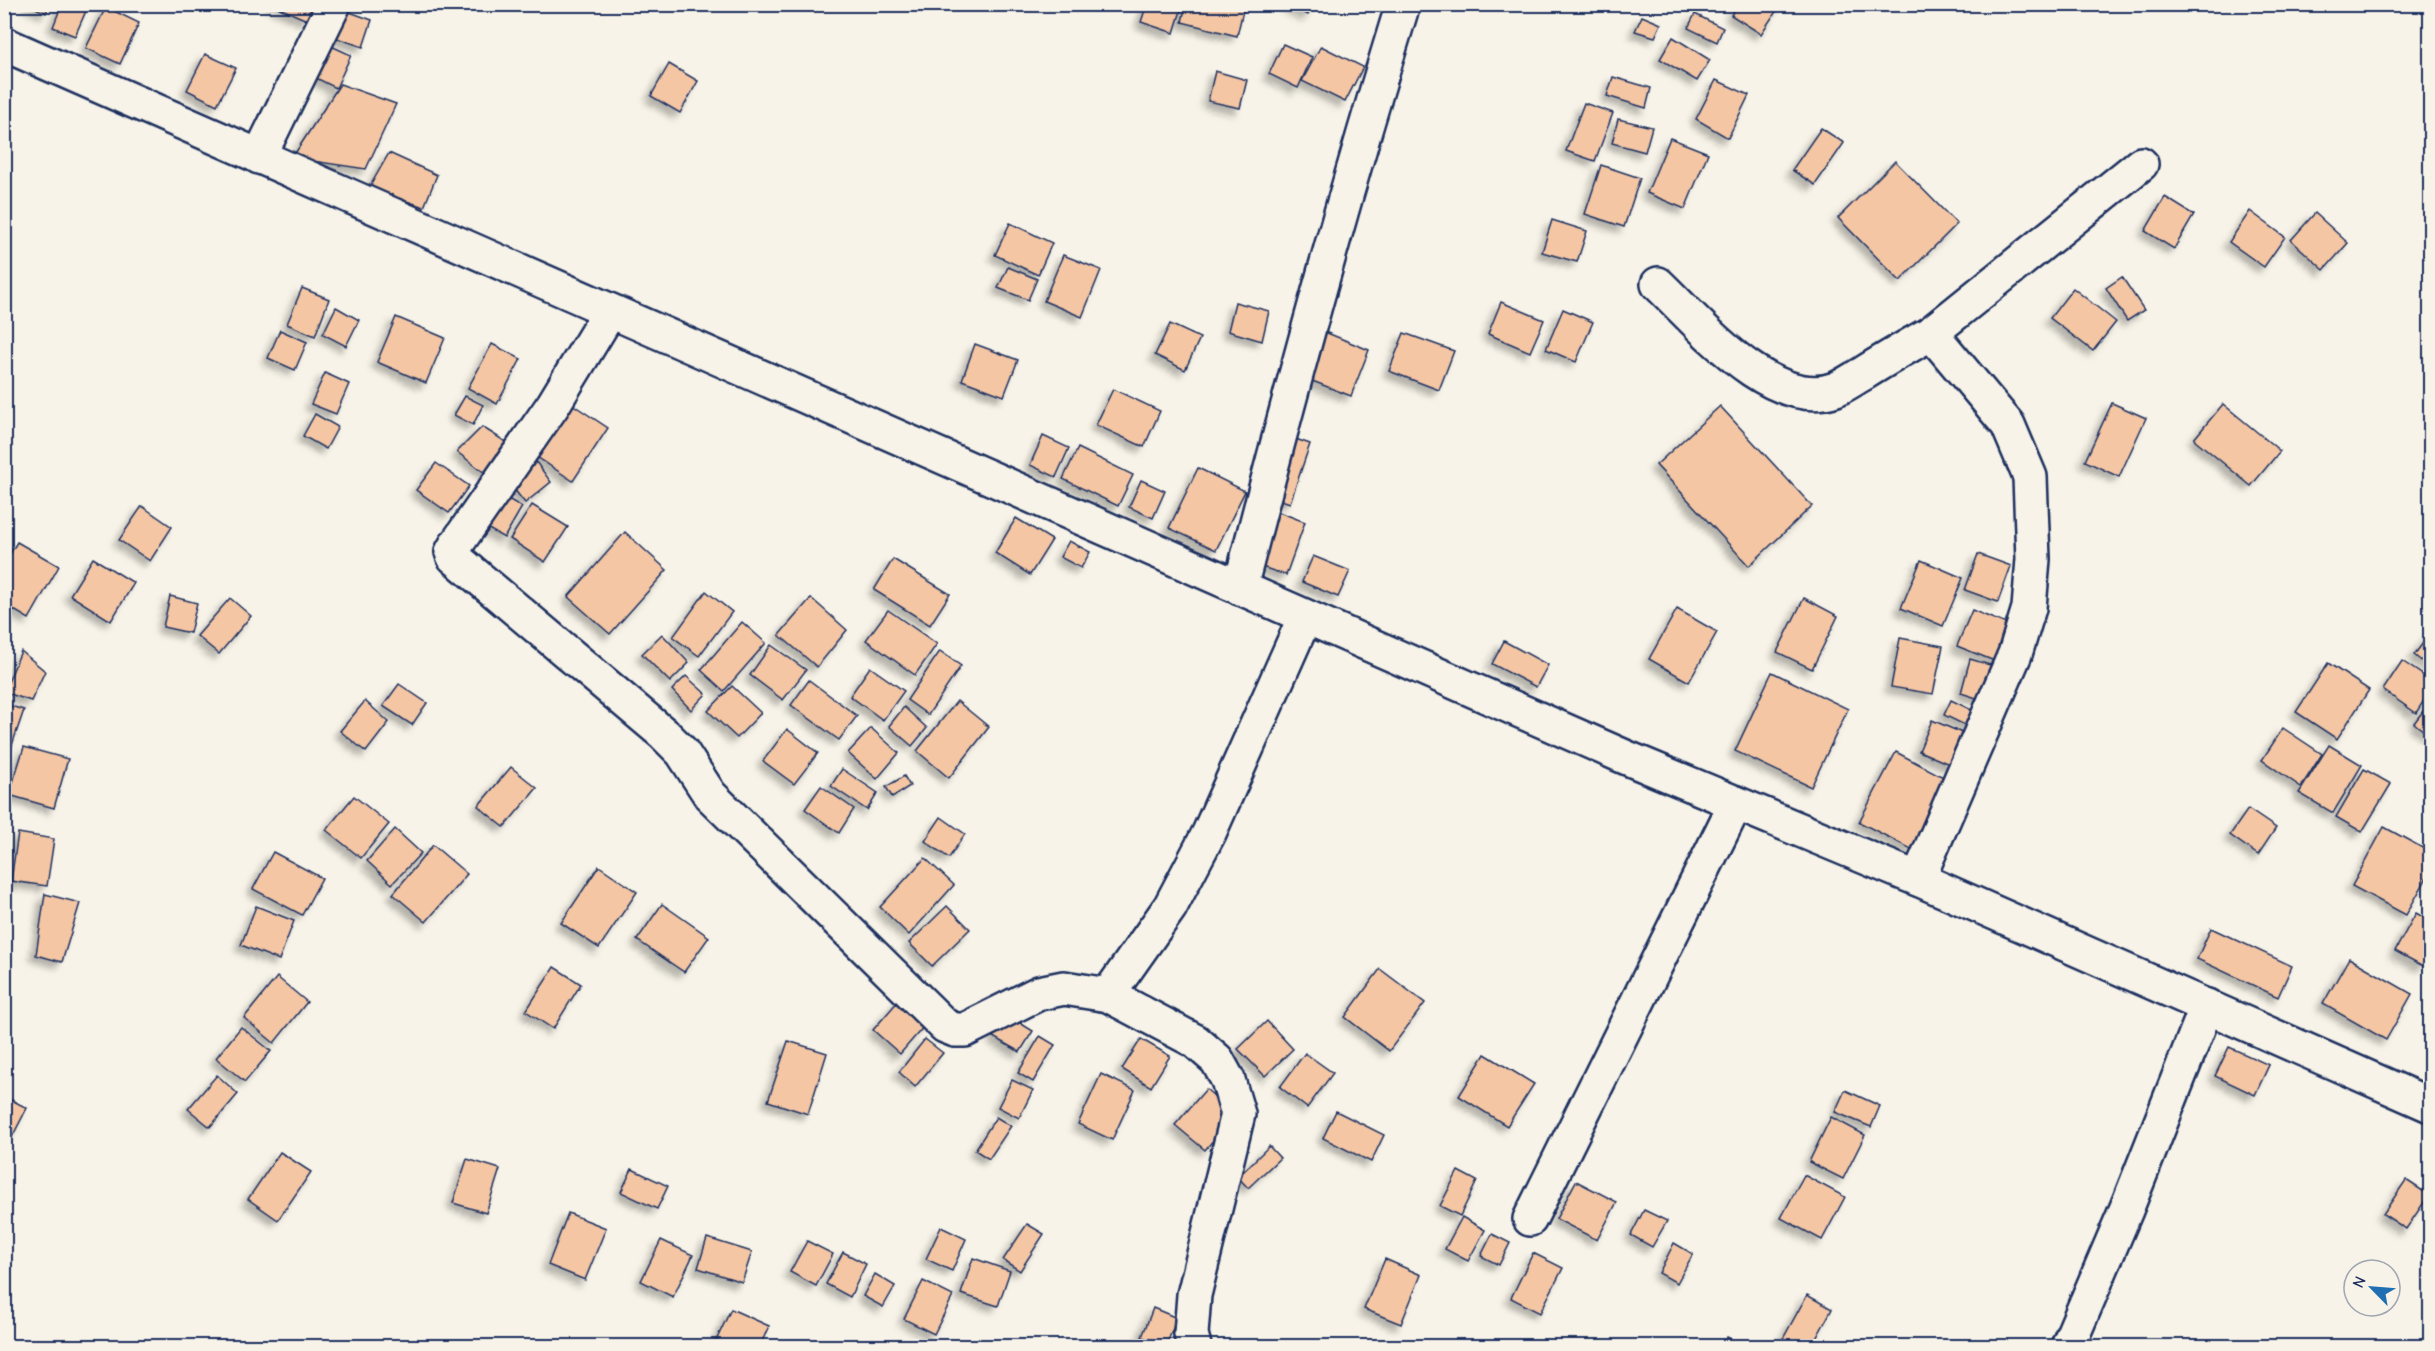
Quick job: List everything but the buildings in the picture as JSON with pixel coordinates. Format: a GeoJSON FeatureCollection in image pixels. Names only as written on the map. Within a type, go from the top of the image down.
{"type":"FeatureCollection","features":[{"type":"Feature","properties":{"kind":"street"},"geometry":{"type":"LineString","coordinates":[[259,157],[334,4]]}},
{"type":"Feature","properties":{"kind":"street"},"geometry":{"type":"LineString","coordinates":[[1240,588],[1336,224],[1403,4]]}},
{"type":"Feature","properties":{"kind":"street"},"geometry":{"type":"LineString","coordinates":[[4,44],[1240,588],[1736,803],[1918,879],[2430,1105]]}},
{"type":"Feature","properties":{"kind":"street"},"geometry":{"type":"LineString","coordinates":[[1659,285],[1731,353],[1771,381],[1792,391],[1811,393],[1836,389],[1931,333],[2141,164]]}},
{"type":"Feature","properties":{"kind":"street"},"geometry":{"type":"LineString","coordinates":[[610,311],[557,399],[456,545],[452,552],[454,557],[664,734],[682,752],[710,795],[945,1026],[955,1030],[965,1030],[1040,993],[1064,988],[1108,995],[1206,1048],[1228,1080],[1238,1114],[1194,1295],[1191,1334],[1194,1347]]}},
{"type":"Feature","properties":{"kind":"street"},"geometry":{"type":"LineString","coordinates":[[1918,879],[2015,654],[2029,608],[2033,559],[2030,477],[2008,425],[1931,333]]}},
{"type":"Feature","properties":{"kind":"street"},"geometry":{"type":"LineString","coordinates":[[1108,995],[1170,907],[1192,865],[1305,616]]}},
{"type":"Feature","properties":{"kind":"street"},"geometry":{"type":"LineString","coordinates":[[1530,1219],[1736,803]]}},
{"type":"Feature","properties":{"kind":"street"},"geometry":{"type":"LineString","coordinates":[[2068,1347],[2207,1006]]}}]}
